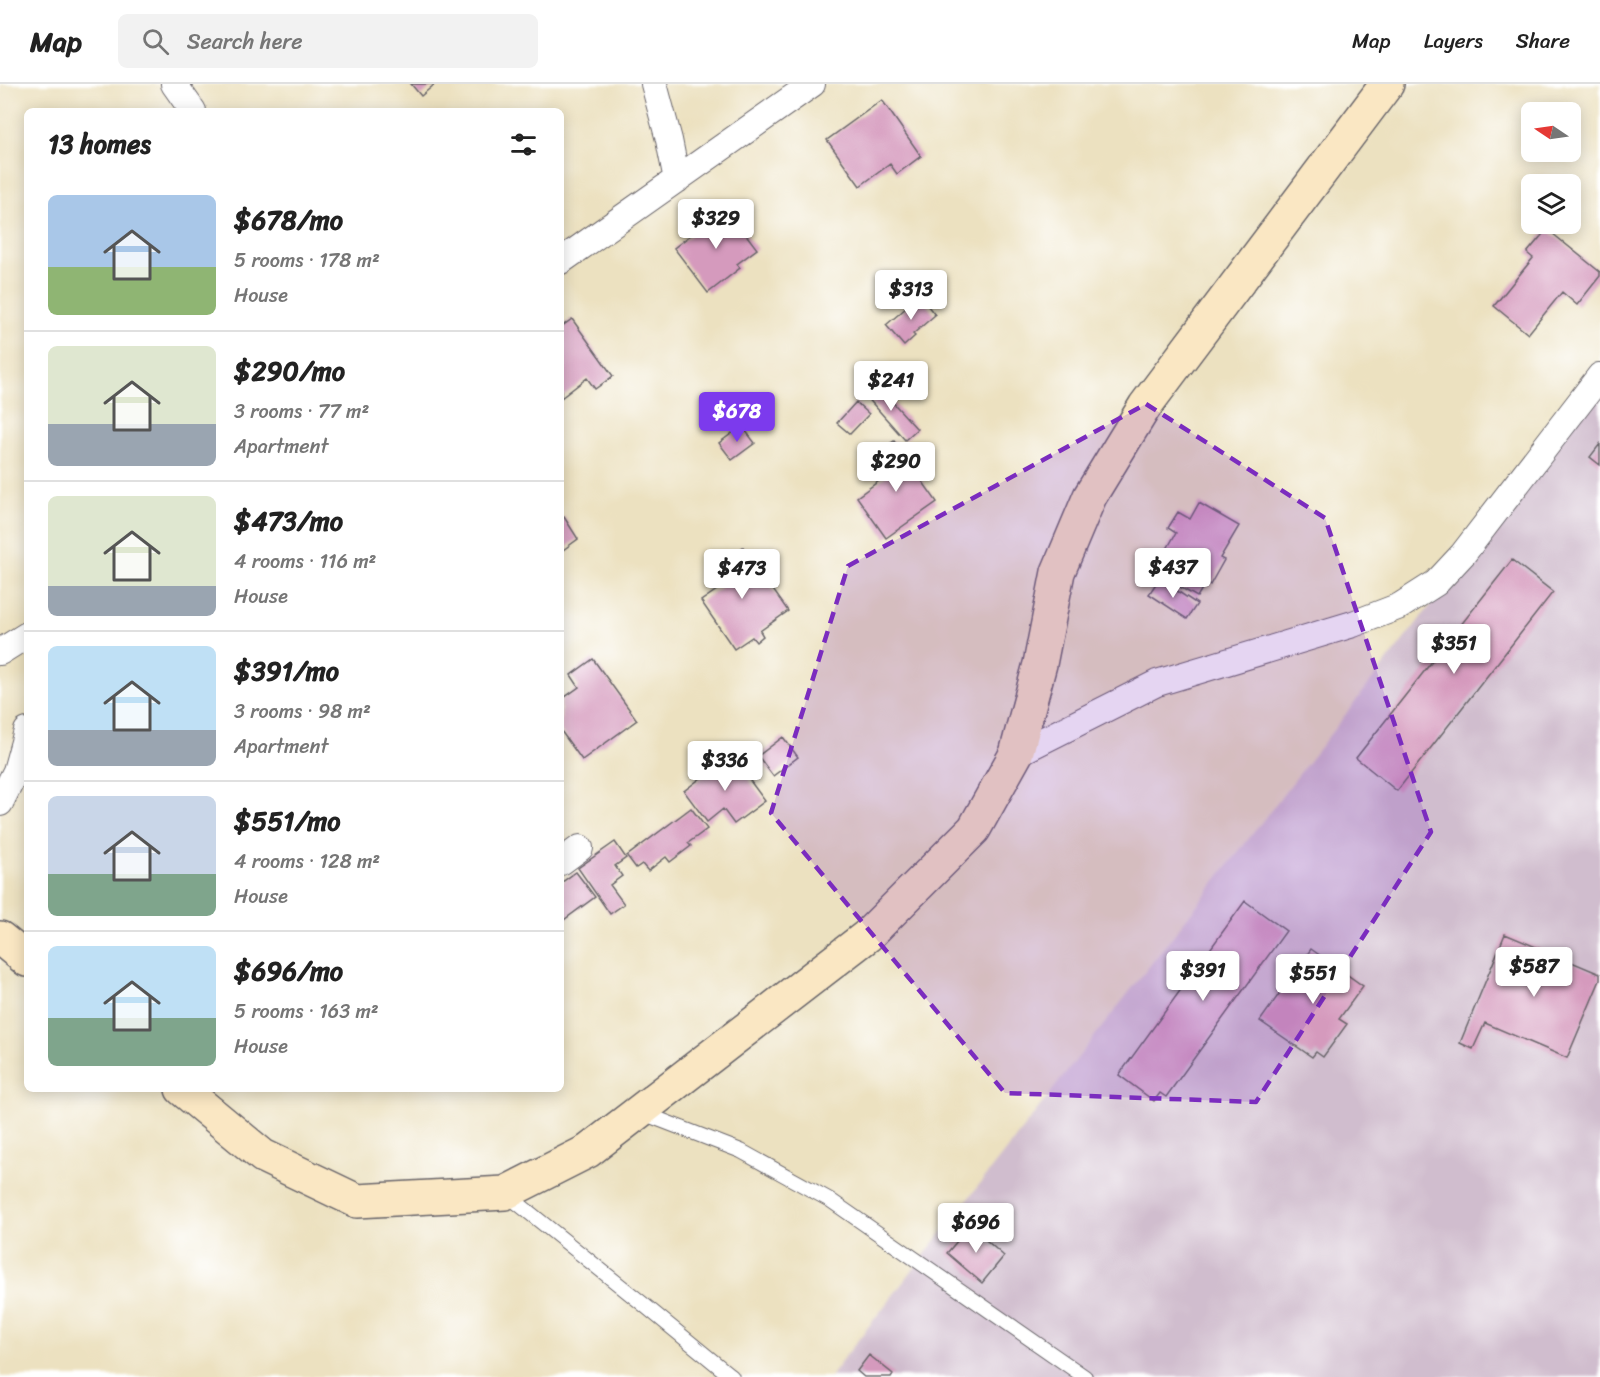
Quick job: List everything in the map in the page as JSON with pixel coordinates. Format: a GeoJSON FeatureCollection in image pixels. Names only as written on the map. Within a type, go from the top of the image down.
{"type":"FeatureCollection","features":[{"type":"Feature","properties":{"kind":"street"},"geometry":{"type":"LineString","coordinates":[[174,84],[191,108]]}},
{"type":"Feature","properties":{"kind":"street"},"geometry":{"type":"LineString","coordinates":[[654,84],[669,140],[676,180]]}},
{"type":"Feature","properties":{"kind":"street"},"geometry":{"type":"LineString","coordinates":[[564,259],[812,84]]}},
{"type":"Feature","properties":{"kind":"street"},"geometry":{"type":"LineString","coordinates":[[186,1092],[263,1156],[357,1201],[505,1193],[588,1151],[867,936],[974,829],[1016,754],[1040,664],[1058,572],[1090,496],[1145,406],[1387,84]]}},
{"type":"Feature","properties":{"kind":"street"},"geometry":{"type":"LineString","coordinates":[[1016,754],[1157,683],[1353,624],[1400,606],[1436,583],[1463,554],[1600,375]]}},
{"type":"Feature","properties":{"kind":"street"},"geometry":{"type":"LineString","coordinates":[[0,652],[24,636]]}},
{"type":"Feature","properties":{"kind":"street"},"geometry":{"type":"LineString","coordinates":[[0,803],[16,771],[24,742]]}},
{"type":"Feature","properties":{"kind":"street"},"geometry":{"type":"LineString","coordinates":[[0,938],[24,958]]}},
{"type":"Feature","properties":{"kind":"lane"},"geometry":{"type":"LineString","coordinates":[[640,1112],[741,1151],[830,1200],[1085,1377]]}},
{"type":"Feature","properties":{"kind":"lane"},"geometry":{"type":"LineString","coordinates":[[505,1193],[732,1377]]}},
{"type":"Feature","properties":{"kind":"highlighted area"},"geometry":{"type":"Polygon","coordinates":[[[1146,404],[1325,518],[1431,832],[1256,1102],[1005,1093],[771,813],[848,566],[1146,404]]]}},
{"type":"Feature","properties":{"kind":"shaded area"},"geometry":{"type":"Polygon","coordinates":[[[1600,388],[1600,1377],[830,1377],[844,1358],[1600,388]]]}},
{"type":"Feature","properties":{"kind":"building"},"geometry":{"type":"Polygon","coordinates":[[[411,84],[435,84],[421,96],[411,84]]]}},
{"type":"Feature","properties":{"kind":"building"},"geometry":{"type":"Polygon","coordinates":[[[882,100],[921,156],[897,174],[890,164],[860,186],[827,140],[882,100]]]}},
{"type":"Feature","properties":{"kind":"building"},"geometry":{"type":"Polygon","coordinates":[[[726,208],[757,249],[737,264],[740,268],[708,293],[674,248],[726,208]]]}},
{"type":"Feature","properties":{"kind":"building"},"geometry":{"type":"Polygon","coordinates":[[[1543,234],[1553,234],[1600,272],[1600,276],[1577,305],[1562,292],[1528,334],[1494,306],[1533,258],[1527,253],[1543,234]]]}},
{"type":"Feature","properties":{"kind":"building"},"geometry":{"type":"Polygon","coordinates":[[[920,296],[935,315],[913,334],[915,336],[904,346],[886,325],[920,296]]]}},
{"type":"Feature","properties":{"kind":"building"},"geometry":{"type":"Polygon","coordinates":[[[572,319],[613,376],[595,389],[587,378],[564,396],[564,325],[572,319]]]}},
{"type":"Feature","properties":{"kind":"building"},"geometry":{"type":"Polygon","coordinates":[[[877,385],[917,429],[905,440],[865,395],[877,385]]]}},
{"type":"Feature","properties":{"kind":"building"},"geometry":{"type":"Polygon","coordinates":[[[856,402],[869,414],[850,434],[837,423],[856,402]]]}},
{"type":"Feature","properties":{"kind":"building"},"geometry":{"type":"Polygon","coordinates":[[[742,426],[755,443],[732,460],[719,443],[742,426]]]}},
{"type":"Feature","properties":{"kind":"building"},"geometry":{"type":"Polygon","coordinates":[[[894,441],[937,502],[886,538],[857,497],[887,475],[873,455],[894,441]]]}},
{"type":"Feature","properties":{"kind":"building"},"geometry":{"type":"Polygon","coordinates":[[[1600,444],[1600,465],[1590,457],[1600,444]]]}},
{"type":"Feature","properties":{"kind":"building"},"geometry":{"type":"Polygon","coordinates":[[[1199,503],[1239,526],[1220,558],[1224,560],[1210,585],[1206,582],[1197,597],[1159,575],[1168,559],[1163,556],[1176,533],[1168,528],[1178,512],[1190,519],[1199,503]]]}},
{"type":"Feature","properties":{"kind":"building"},"geometry":{"type":"Polygon","coordinates":[[[564,517],[578,539],[564,549],[564,517]]]}},
{"type":"Feature","properties":{"kind":"building"},"geometry":{"type":"Polygon","coordinates":[[[743,547],[788,611],[760,631],[763,636],[756,642],[752,637],[734,649],[701,601],[721,587],[710,570],[743,547]]]}},
{"type":"Feature","properties":{"kind":"building"},"geometry":{"type":"Polygon","coordinates":[[[1512,560],[1553,592],[1397,791],[1356,758],[1512,560]]]}},
{"type":"Feature","properties":{"kind":"building"},"geometry":{"type":"Polygon","coordinates":[[[1159,579],[1197,604],[1187,619],[1149,594],[1159,579]]]}},
{"type":"Feature","properties":{"kind":"building"},"geometry":{"type":"Polygon","coordinates":[[[593,659],[637,720],[582,760],[564,735],[564,698],[579,687],[571,675],[593,659]]]}},
{"type":"Feature","properties":{"kind":"building"},"geometry":{"type":"Polygon","coordinates":[[[783,737],[798,757],[773,776],[758,756],[783,737]]]}},
{"type":"Feature","properties":{"kind":"building"},"geometry":{"type":"Polygon","coordinates":[[[731,755],[765,801],[734,824],[723,809],[707,822],[684,791],[731,755]]]}},
{"type":"Feature","properties":{"kind":"building"},"geometry":{"type":"Polygon","coordinates":[[[691,808],[707,829],[688,843],[691,846],[670,862],[666,857],[648,871],[642,864],[636,868],[627,856],[691,808]]]}},
{"type":"Feature","properties":{"kind":"building"},"geometry":{"type":"Polygon","coordinates":[[[615,842],[626,858],[615,866],[622,876],[610,885],[624,904],[610,914],[578,868],[615,842]]]}},
{"type":"Feature","properties":{"kind":"building"},"geometry":{"type":"Polygon","coordinates":[[[576,872],[595,897],[564,920],[564,881],[576,872]]]}},
{"type":"Feature","properties":{"kind":"building"},"geometry":{"type":"Polygon","coordinates":[[[1245,901],[1286,931],[1166,1097],[1160,1093],[1154,1101],[1119,1075],[1245,901]]]}},
{"type":"Feature","properties":{"kind":"building"},"geometry":{"type":"Polygon","coordinates":[[[1505,934],[1600,974],[1600,980],[1567,1058],[1485,1023],[1473,1049],[1460,1043],[1505,934]]]}},
{"type":"Feature","properties":{"kind":"building"},"geometry":{"type":"Polygon","coordinates":[[[1311,949],[1363,986],[1339,1019],[1347,1024],[1323,1057],[1316,1052],[1312,1057],[1260,1021],[1311,949]]]}},
{"type":"Feature","properties":{"kind":"building"},"geometry":{"type":"Polygon","coordinates":[[[970,1226],[1004,1256],[982,1283],[947,1253],[970,1226]]]}},
{"type":"Feature","properties":{"kind":"building"},"geometry":{"type":"Polygon","coordinates":[[[869,1355],[893,1374],[891,1377],[864,1377],[857,1371],[869,1355]]]}}]}
